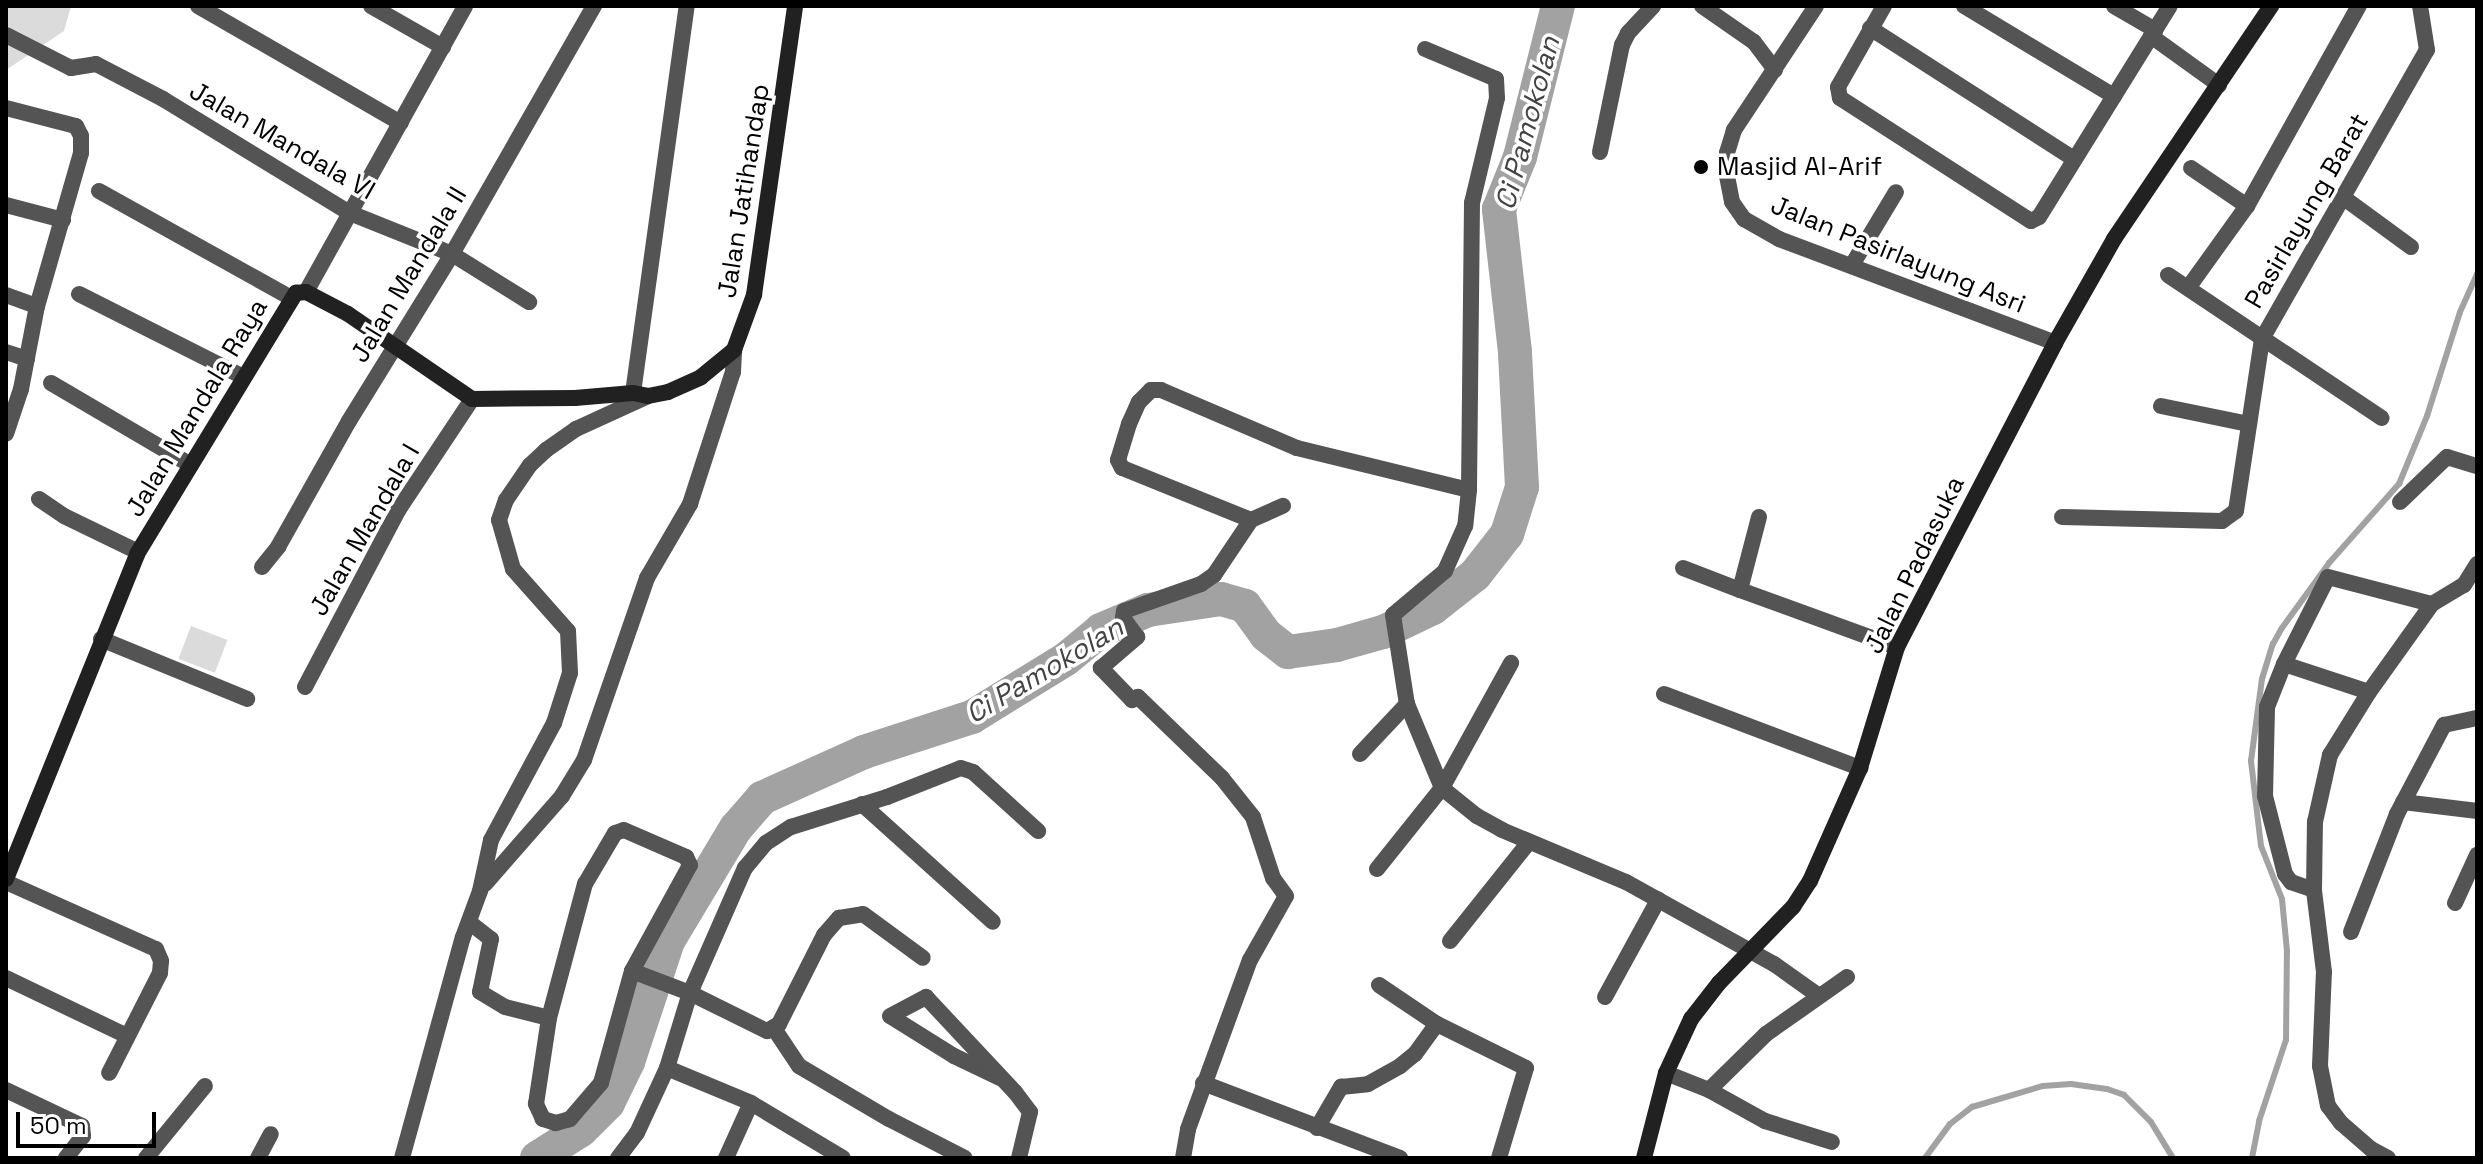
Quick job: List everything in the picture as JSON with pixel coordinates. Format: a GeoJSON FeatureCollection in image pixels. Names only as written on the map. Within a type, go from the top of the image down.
{"type":"FeatureCollection","features":[{"type":"Feature","properties":{"kind":"street"},"geometry":{"type":"LineString","coordinates":[[198,6],[401,123]]}},
{"type":"Feature","properties":{"kind":"street"},"geometry":{"type":"LineString","coordinates":[[371,6],[443,47]]}},
{"type":"Feature","properties":{"kind":"street"},"geometry":{"type":"LineString","coordinates":[[99,191],[298,295],[350,213],[465,6]]}},
{"type":"Feature","properties":{"kind":"street","name":"Jalan Mandala II"},"geometry":{"type":"LineString","coordinates":[[262,567],[278,547],[395,345],[452,254],[594,6]]}},
{"type":"Feature","properties":{"kind":"street"},"geometry":{"type":"LineString","coordinates":[[640,394],[687,6]]}},
{"type":"Feature","properties":{"kind":"street","name":"Jalan Jatihandap"},"geometry":{"type":"LineString","coordinates":[[734,350],[754,295],[795,6]]}},
{"type":"Feature","properties":{"kind":"street"},"geometry":{"type":"LineString","coordinates":[[1600,152],[1622,45],[1628,33],[1653,6]]}},
{"type":"Feature","properties":{"kind":"street"},"geometry":{"type":"LineString","coordinates":[[1702,6],[1754,42],[1775,70]]}},
{"type":"Feature","properties":{"kind":"street","name":"Jalan Pasirlayung Asri"},"geometry":{"type":"LineString","coordinates":[[1816,6],[1734,130],[1727,153],[1732,202],[1744,219],[1779,239],[2055,343]]}},
{"type":"Feature","properties":{"kind":"street"},"geometry":{"type":"LineString","coordinates":[[1884,6],[1838,87],[1840,98],[2031,221],[2039,217],[2170,6]]}},
{"type":"Feature","properties":{"kind":"street"},"geometry":{"type":"LineString","coordinates":[[1964,6],[2114,96]]}},
{"type":"Feature","properties":{"kind":"street"},"geometry":{"type":"LineString","coordinates":[[2114,6],[2219,85]]}},
{"type":"Feature","properties":{"kind":"street","name":"Jalan Padasuka"},"geometry":{"type":"LineString","coordinates":[[1644,1158],[1666,1073],[1691,1019],[1750,950],[1793,907],[1810,881],[1860,768],[1897,647],[2055,343],[2114,239],[2271,6]]}},
{"type":"Feature","properties":{"kind":"street"},"geometry":{"type":"LineString","coordinates":[[2188,288],[2247,206],[2359,6]]}},
{"type":"Feature","properties":{"kind":"street","name":"Pasirlayung Barat"},"geometry":{"type":"LineString","coordinates":[[2062,517],[2222,521],[2236,511],[2262,339],[2427,50],[2420,6]]}},
{"type":"Feature","properties":{"kind":"street"},"geometry":{"type":"LineString","coordinates":[[1870,28],[2074,159]]}},
{"type":"Feature","properties":{"kind":"street","name":"Jalan Mandala VI"},"geometry":{"type":"LineString","coordinates":[[6,35],[71,68],[96,64],[163,99],[350,213],[452,254],[529,302]]}},
{"type":"Feature","properties":{"kind":"street"},"geometry":{"type":"LineString","coordinates":[[1425,49],[1496,79],[1497,98],[1472,203],[1469,490],[1465,526],[1445,571],[1393,615],[1407,704],[1442,788],[1477,816],[1529,842],[1626,882],[1750,950],[1819,996]]}},
{"type":"Feature","properties":{"kind":"street"},"geometry":{"type":"LineString","coordinates":[[6,108],[76,126],[81,136],[81,153],[37,306],[27,359],[6,434]]}},
{"type":"Feature","properties":{"kind":"street"},"geometry":{"type":"LineString","coordinates":[[2191,168],[2247,206]]}},
{"type":"Feature","properties":{"kind":"street"},"geometry":{"type":"LineString","coordinates":[[1852,265],[1896,192]]}},
{"type":"Feature","properties":{"kind":"street"},"geometry":{"type":"LineString","coordinates":[[2344,198],[2411,247]]}},
{"type":"Feature","properties":{"kind":"street"},"geometry":{"type":"LineString","coordinates":[[6,205],[63,220]]}},
{"type":"Feature","properties":{"kind":"street"},"geometry":{"type":"LineString","coordinates":[[2168,275],[2382,418]]}},
{"type":"Feature","properties":{"kind":"street"},"geometry":{"type":"LineString","coordinates":[[79,294],[243,377]]}},
{"type":"Feature","properties":{"kind":"street"},"geometry":{"type":"LineString","coordinates":[[6,295],[37,306]]}},
{"type":"Feature","properties":{"kind":"street","name":"Jalan Mandala Raya"},"geometry":{"type":"LineString","coordinates":[[6,881],[138,552],[243,377],[298,295],[395,345],[472,399]]}},
{"type":"Feature","properties":{"kind":"street"},"geometry":{"type":"LineString","coordinates":[[472,399],[575,398],[668,392],[701,377],[734,350]]}},
{"type":"Feature","properties":{"kind":"street"},"geometry":{"type":"LineString","coordinates":[[480,891],[503,860],[562,796],[584,760],[647,578],[690,504],[733,372],[734,350]]}},
{"type":"Feature","properties":{"kind":"street"},"geometry":{"type":"LineString","coordinates":[[6,352],[27,359]]}},
{"type":"Feature","properties":{"kind":"street"},"geometry":{"type":"LineString","coordinates":[[51,383],[191,465]]}},
{"type":"Feature","properties":{"kind":"street"},"geometry":{"type":"LineString","coordinates":[[1251,520],[1122,468],[1118,460],[1129,424],[1139,402],[1151,390],[1161,390],[1297,448],[1469,490]]}},
{"type":"Feature","properties":{"kind":"street"},"geometry":{"type":"LineString","coordinates":[[402,1158],[480,891],[491,840],[548,735],[570,673],[568,631],[513,569],[499,520],[506,500],[530,465],[546,450],[576,429],[640,394]]}},
{"type":"Feature","properties":{"kind":"street","name":"Jalan Mandala I"},"geometry":{"type":"LineString","coordinates":[[305,687],[399,509],[472,399]]}},
{"type":"Feature","properties":{"kind":"street"},"geometry":{"type":"LineString","coordinates":[[2161,406],[2249,424]]}},
{"type":"Feature","properties":{"kind":"street"},"geometry":{"type":"LineString","coordinates":[[2400,502],[2447,457],[2477,466]]}},
{"type":"Feature","properties":{"kind":"street"},"geometry":{"type":"LineString","coordinates":[[39,499],[64,516],[138,552]]}},
{"type":"Feature","properties":{"kind":"street"},"geometry":{"type":"LineString","coordinates":[[1183,1158],[1188,1129],[1203,1083],[1250,960],[1286,896],[1273,878],[1253,817],[1222,778],[1138,697],[1132,700],[1101,668],[1137,637],[1123,618],[1124,611],[1201,584],[1214,575],[1251,520],[1283,506]]}},
{"type":"Feature","properties":{"kind":"street"},"geometry":{"type":"LineString","coordinates":[[1740,590],[1759,517]]}},
{"type":"Feature","properties":{"kind":"street"},"geometry":{"type":"LineString","coordinates":[[2388,1158],[2371,1149],[2341,1123],[2328,1106],[2320,1066],[2324,972],[2314,890],[2315,822],[2330,755],[2369,692],[2432,604],[2464,585],[2477,564]]}},
{"type":"Feature","properties":{"kind":"street"},"geometry":{"type":"LineString","coordinates":[[1683,568],[1897,647]]}},
{"type":"Feature","properties":{"kind":"street"},"geometry":{"type":"LineString","coordinates":[[2314,890],[2291,882],[2285,874],[2265,796],[2267,707],[2284,664],[2328,577],[2432,604]]}},
{"type":"Feature","properties":{"kind":"street"},"geometry":{"type":"LineString","coordinates":[[101,639],[247,699]]}},
{"type":"Feature","properties":{"kind":"street"},"geometry":{"type":"LineString","coordinates":[[1377,869],[1442,788],[1511,663]]}},
{"type":"Feature","properties":{"kind":"street"},"geometry":{"type":"LineString","coordinates":[[2284,664],[2369,692]]}},
{"type":"Feature","properties":{"kind":"street"},"geometry":{"type":"LineString","coordinates":[[1664,694],[1860,768]]}},
{"type":"Feature","properties":{"kind":"street"},"geometry":{"type":"LineString","coordinates":[[1360,754],[1407,704]]}},
{"type":"Feature","properties":{"kind":"street"},"geometry":{"type":"LineString","coordinates":[[2351,932],[2374,866],[2403,802],[2444,725],[2477,718]]}},
{"type":"Feature","properties":{"kind":"street"},"geometry":{"type":"LineString","coordinates":[[618,1158],[637,1133],[667,1068],[690,993],[745,868],[754,855],[791,827],[967,768],[1038,831]]}},
{"type":"Feature","properties":{"kind":"street"},"geometry":{"type":"LineString","coordinates":[[2403,802],[2477,811]]}},
{"type":"Feature","properties":{"kind":"street"},"geometry":{"type":"LineString","coordinates":[[862,804],[993,922]]}},
{"type":"Feature","properties":{"kind":"street"},"geometry":{"type":"LineString","coordinates":[[620,830],[686,857],[690,865],[637,973],[601,1083],[570,1119],[556,1123],[543,1119],[536,1104],[549,1018],[585,884],[620,830]]}},
{"type":"Feature","properties":{"kind":"street"},"geometry":{"type":"LineString","coordinates":[[1450,941],[1529,842]]}},
{"type":"Feature","properties":{"kind":"street"},"geometry":{"type":"LineString","coordinates":[[2455,903],[2477,855]]}},
{"type":"Feature","properties":{"kind":"street"},"geometry":{"type":"LineString","coordinates":[[6,881],[156,949],[161,961],[160,973],[109,1073]]}},
{"type":"Feature","properties":{"kind":"street"},"geometry":{"type":"LineString","coordinates":[[1605,997],[1658,900]]}},
{"type":"Feature","properties":{"kind":"street"},"geometry":{"type":"LineString","coordinates":[[775,1030],[824,935],[839,918],[863,914],[923,958]]}},
{"type":"Feature","properties":{"kind":"street"},"geometry":{"type":"LineString","coordinates":[[469,922],[491,939],[480,992],[505,1007],[549,1018]]}},
{"type":"Feature","properties":{"kind":"street"},"geometry":{"type":"LineString","coordinates":[[637,973],[690,993],[767,1031],[775,1030]]}},
{"type":"Feature","properties":{"kind":"street"},"geometry":{"type":"LineString","coordinates":[[1709,1090],[1766,1034],[1847,977]]}},
{"type":"Feature","properties":{"kind":"street"},"geometry":{"type":"LineString","coordinates":[[6,978],[127,1036]]}},
{"type":"Feature","properties":{"kind":"street"},"geometry":{"type":"LineString","coordinates":[[1379,985],[1437,1024],[1526,1068],[1499,1158]]}},
{"type":"Feature","properties":{"kind":"street"},"geometry":{"type":"LineString","coordinates":[[1000,1078],[954,1056],[890,1016],[926,997],[1000,1078],[1030,1112],[1019,1158]]}},
{"type":"Feature","properties":{"kind":"street"},"geometry":{"type":"LineString","coordinates":[[1317,1128],[1341,1087],[1368,1084],[1400,1066],[1415,1054],[1437,1024]]}},
{"type":"Feature","properties":{"kind":"street"},"geometry":{"type":"LineString","coordinates":[[775,1030],[799,1066],[889,1119],[965,1158]]}},
{"type":"Feature","properties":{"kind":"street"},"geometry":{"type":"LineString","coordinates":[[667,1068],[751,1103],[843,1158]]}},
{"type":"Feature","properties":{"kind":"street"},"geometry":{"type":"LineString","coordinates":[[1666,1073],[1709,1090],[1765,1121],[1832,1142]]}},
{"type":"Feature","properties":{"kind":"street"},"geometry":{"type":"LineString","coordinates":[[1203,1083],[1400,1158]]}},
{"type":"Feature","properties":{"kind":"street"},"geometry":{"type":"LineString","coordinates":[[146,1158],[205,1086]]}},
{"type":"Feature","properties":{"kind":"street"},"geometry":{"type":"LineString","coordinates":[[6,1090],[82,1126],[83,1136],[66,1158]]}},
{"type":"Feature","properties":{"kind":"street"},"geometry":{"type":"LineString","coordinates":[[726,1158],[751,1103]]}},
{"type":"Feature","properties":{"kind":"street"},"geometry":{"type":"LineString","coordinates":[[258,1158],[271,1134]]}},
{"type":"Feature","properties":{"kind":"shaded area"},"geometry":{"type":"Polygon","coordinates":[[[6,6],[71,6],[64,31],[6,70],[6,6]]]}},
{"type":"Feature","properties":{"kind":"shaded area"},"geometry":{"type":"Polygon","coordinates":[[[191,626],[227,640],[215,673],[178,659],[191,626]]]}},
{"type":"Feature","properties":{"kind":"waterway","name":"Ci Pamokolan"},"geometry":{"type":"LineString","coordinates":[[537,1158],[581,1130],[608,1103],[628,1062],[668,941],[736,828],[762,798],[864,752],[972,717],[1066,659],[1101,630],[1148,610],[1221,599],[1245,606],[1266,635],[1288,652],[1337,645],[1383,632],[1433,608],[1475,575],[1507,534],[1522,487],[1515,352],[1499,209],[1520,157],[1558,6]]}},
{"type":"Feature","properties":{"kind":"waterway"},"geometry":{"type":"LineString","coordinates":[[2252,1158],[2259,1121],[2286,1040],[2287,951],[2282,899],[2261,846],[2251,761],[2262,679],[2273,644],[2282,628],[2329,563],[2399,484],[2427,416],[2460,312],[2477,274]]}},
{"type":"Feature","properties":{"kind":"waterway"},"geometry":{"type":"LineString","coordinates":[[1925,1158],[1950,1124],[1972,1107],[2043,1086],[2071,1084],[2107,1089],[2124,1095],[2151,1122],[2173,1158]]}},
{"type":"Feature","properties":{"kind":"place","name":"Masjid Al-Arif"},"geometry":{"type":"Point","coordinates":[1701,167]}}]}
